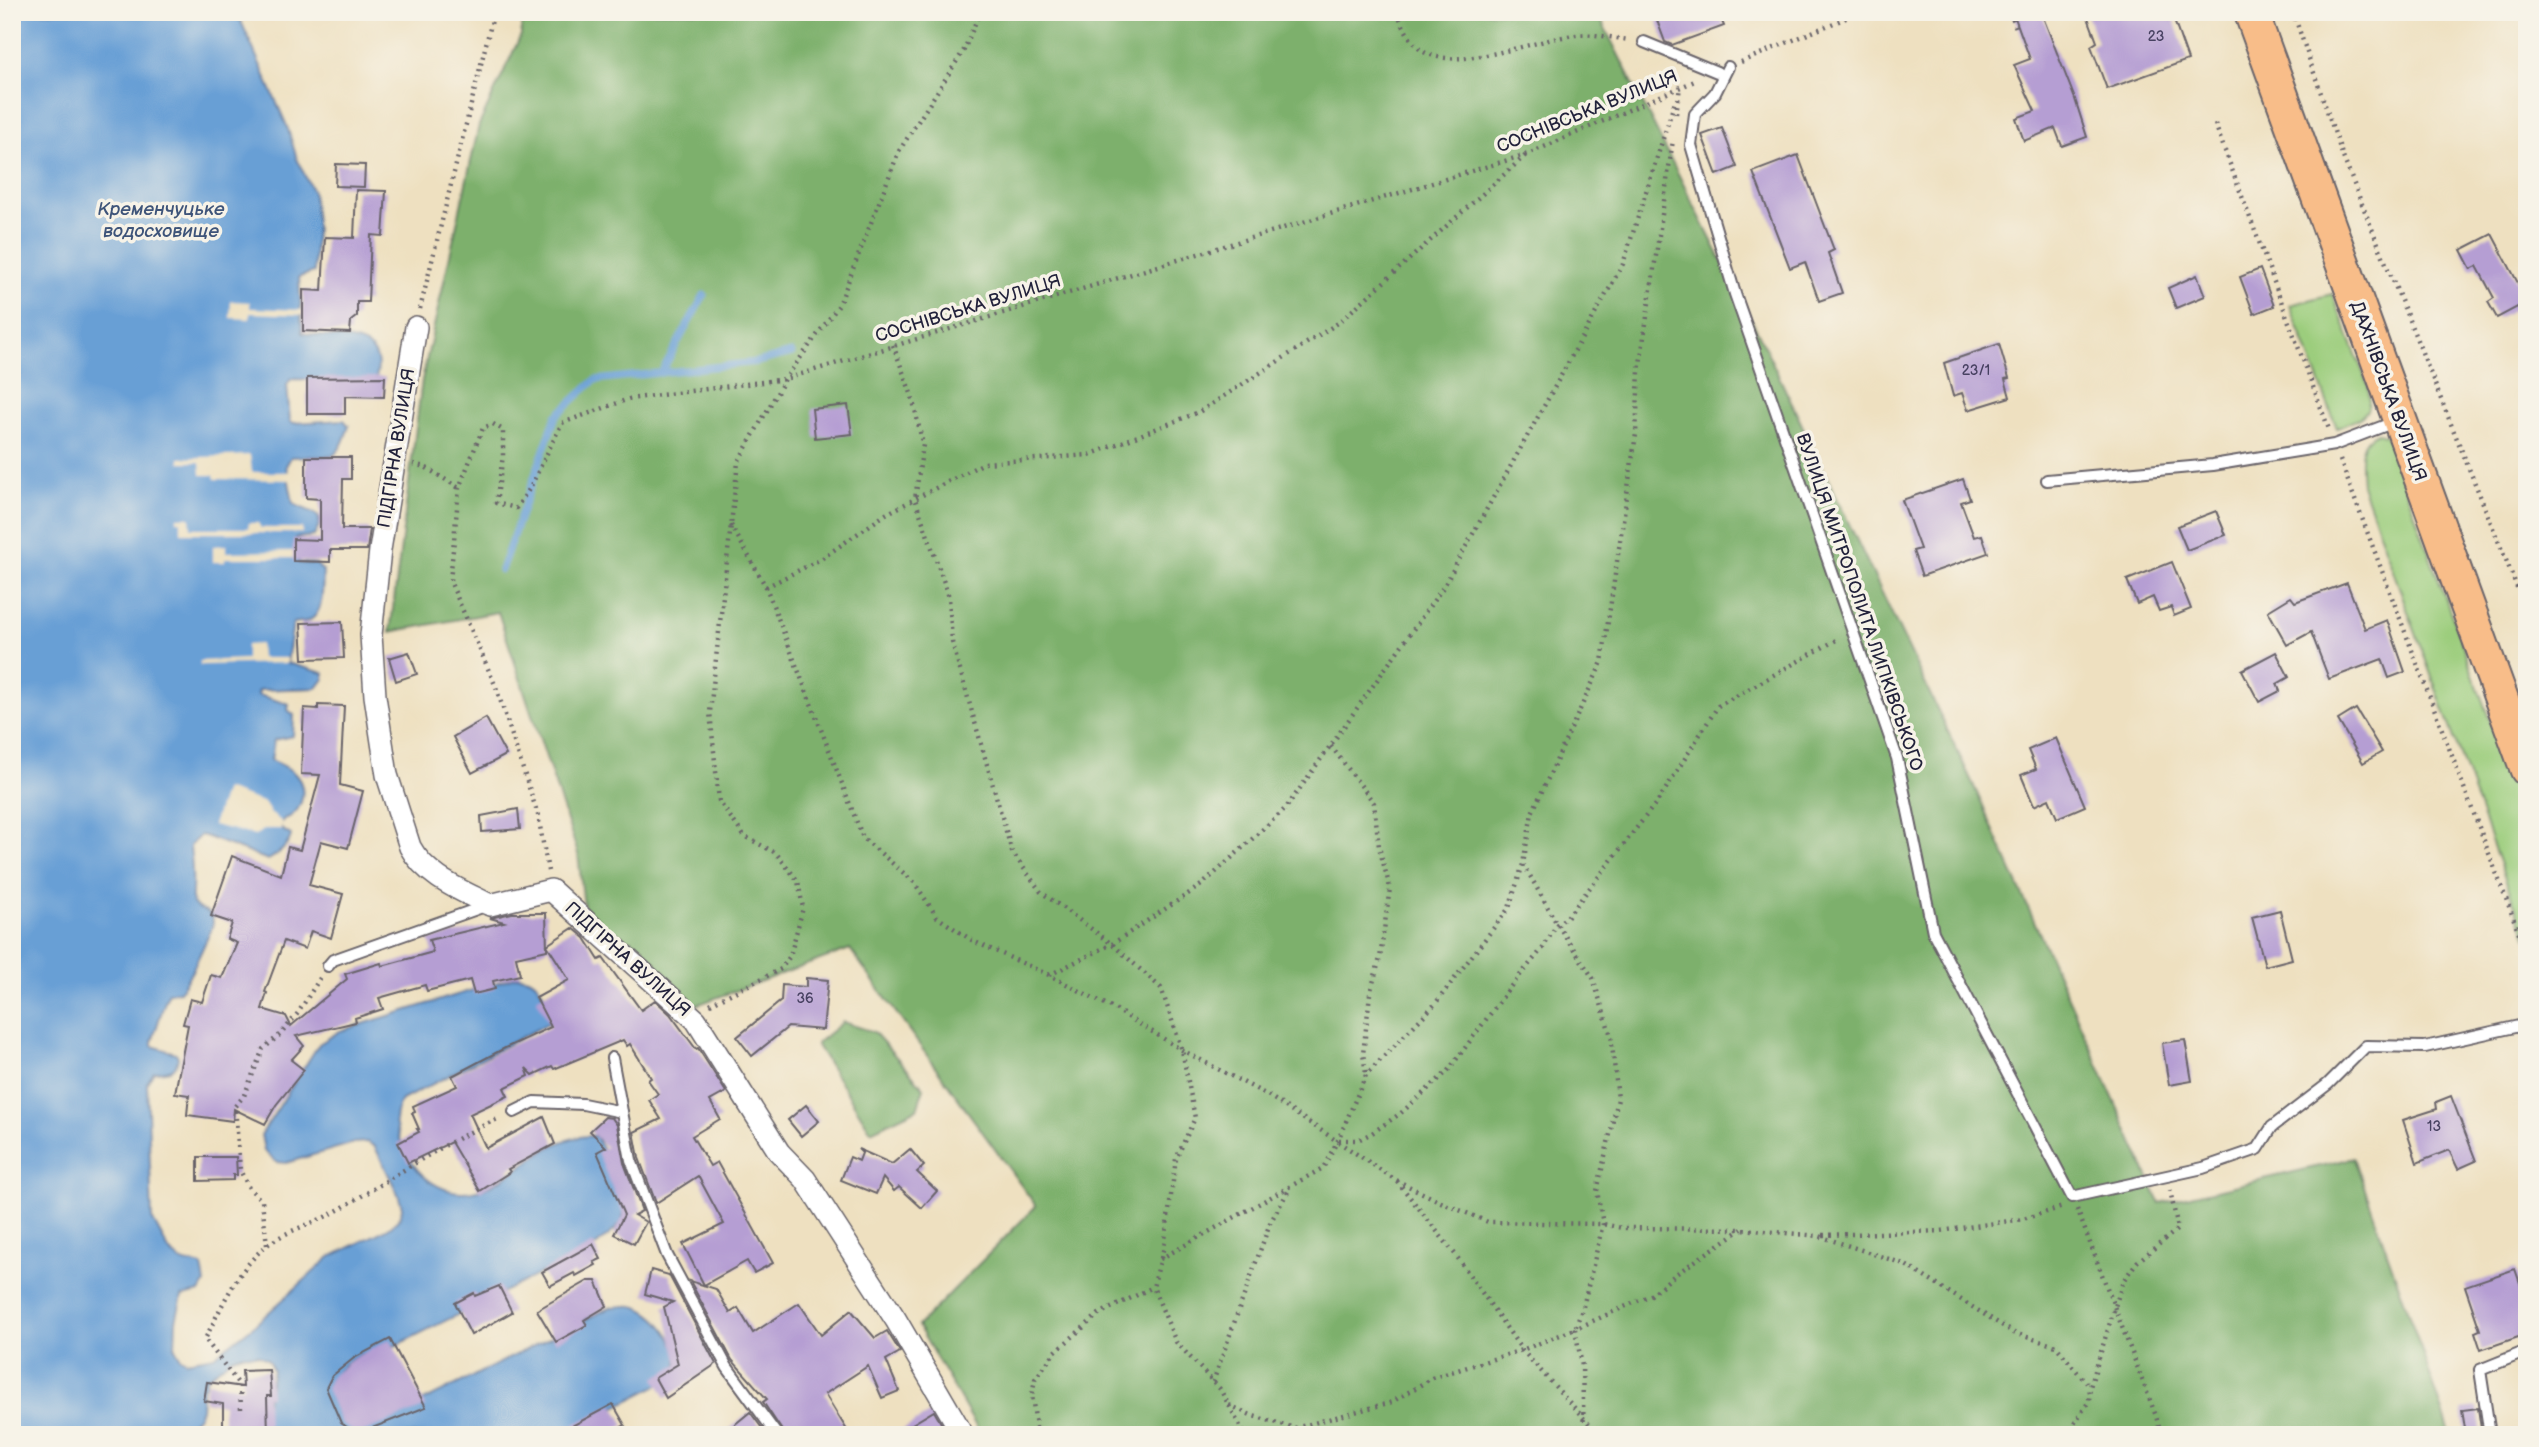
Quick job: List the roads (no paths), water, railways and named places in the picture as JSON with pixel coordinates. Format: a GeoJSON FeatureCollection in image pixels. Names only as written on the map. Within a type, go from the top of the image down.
{"type":"FeatureCollection","features":[{"type":"Feature","properties":{"kind":"main road","name":"ДАХНІВСЬКА ВУЛИЦЯ"},"geometry":{"type":"LineString","coordinates":[[2251,12],[2527,769]]}},
{"type":"Feature","properties":{"kind":"street","name":"ПІДГІРНА ВУЛИЦЯ"},"geometry":{"type":"LineString","coordinates":[[416,327],[380,550],[371,635],[375,696],[387,775],[410,847],[415,857],[442,879],[490,905],[551,890],[695,1020],[779,1152],[805,1179],[897,1320],[963,1435]]}},
{"type":"Feature","properties":{"kind":"lane","name":"ВУЛИЦЯ МИТРОПОЛИТА ЛИПКІВСЬКОГО"},"geometry":{"type":"LineString","coordinates":[[1644,43],[1722,69],[1715,93],[1695,114],[1691,145],[1735,294],[1897,758],[1933,932],[2072,1197],[2203,1168],[2258,1149],[2272,1127],[2328,1084],[2366,1046],[2425,1047],[2519,1026],[2527,1027]]}},
{"type":"Feature","properties":{"kind":"lane"},"geometry":{"type":"LineString","coordinates":[[2047,480],[2213,465],[2334,445],[2400,420]]}},
{"type":"Feature","properties":{"kind":"lane"},"geometry":{"type":"LineString","coordinates":[[328,966],[333,960],[490,905]]}},
{"type":"Feature","properties":{"kind":"lane"},"geometry":{"type":"LineString","coordinates":[[612,1058],[631,1160],[667,1255],[727,1367],[777,1435]]}},
{"type":"Feature","properties":{"kind":"lane"},"geometry":{"type":"LineString","coordinates":[[514,1112],[534,1102],[583,1104],[622,1112]]}},
{"type":"Feature","properties":{"kind":"lane"},"geometry":{"type":"LineString","coordinates":[[2490,1435],[2480,1370],[2527,1351]]}},
{"type":"Feature","properties":{"kind":"water","name":"Кременчуцьке водосховище"},"geometry":{"type":"Polygon","coordinates":[[[12,12],[237,12],[313,192],[316,223],[314,272],[299,277],[302,333],[342,338],[366,345],[374,353],[378,363],[376,378],[366,381],[291,379],[287,385],[290,421],[293,423],[344,420],[349,426],[341,447],[332,456],[291,457],[286,466],[293,503],[315,513],[319,521],[314,536],[296,538],[295,558],[300,563],[316,564],[323,571],[322,598],[318,611],[310,620],[293,623],[287,663],[324,673],[324,679],[317,688],[259,690],[258,695],[289,704],[288,710],[294,715],[293,736],[274,740],[271,760],[293,772],[302,787],[299,807],[280,824],[281,829],[291,835],[290,839],[282,850],[268,860],[200,835],[190,846],[192,902],[209,913],[213,926],[180,991],[169,993],[166,998],[152,1042],[152,1046],[176,1053],[176,1066],[170,1070],[154,1072],[147,1083],[152,1219],[170,1252],[181,1261],[202,1266],[205,1283],[200,1292],[182,1296],[176,1321],[175,1348],[186,1361],[214,1356],[256,1324],[330,1257],[387,1229],[401,1215],[402,1207],[398,1194],[375,1147],[367,1142],[354,1143],[286,1163],[276,1162],[264,1150],[261,1135],[319,1044],[340,1031],[518,976],[526,977],[535,982],[542,992],[548,1005],[549,1023],[402,1100],[395,1116],[400,1138],[409,1157],[427,1179],[438,1186],[463,1192],[491,1185],[540,1153],[566,1140],[596,1136],[620,1193],[623,1215],[621,1223],[597,1245],[397,1345],[360,1355],[346,1363],[336,1374],[370,1428],[611,1307],[633,1306],[650,1314],[666,1330],[676,1349],[674,1372],[666,1381],[561,1435],[260,1435],[273,1370],[268,1360],[259,1355],[243,1354],[231,1358],[207,1378],[198,1416],[180,1435],[12,1435],[12,12]]]}},
{"type":"Feature","properties":{"kind":"waterway"},"geometry":{"type":"LineString","coordinates":[[661,373],[704,295]]}},
{"type":"Feature","properties":{"kind":"waterway"},"geometry":{"type":"LineString","coordinates":[[501,570],[556,416],[595,380],[757,362],[792,353]]}}]}
